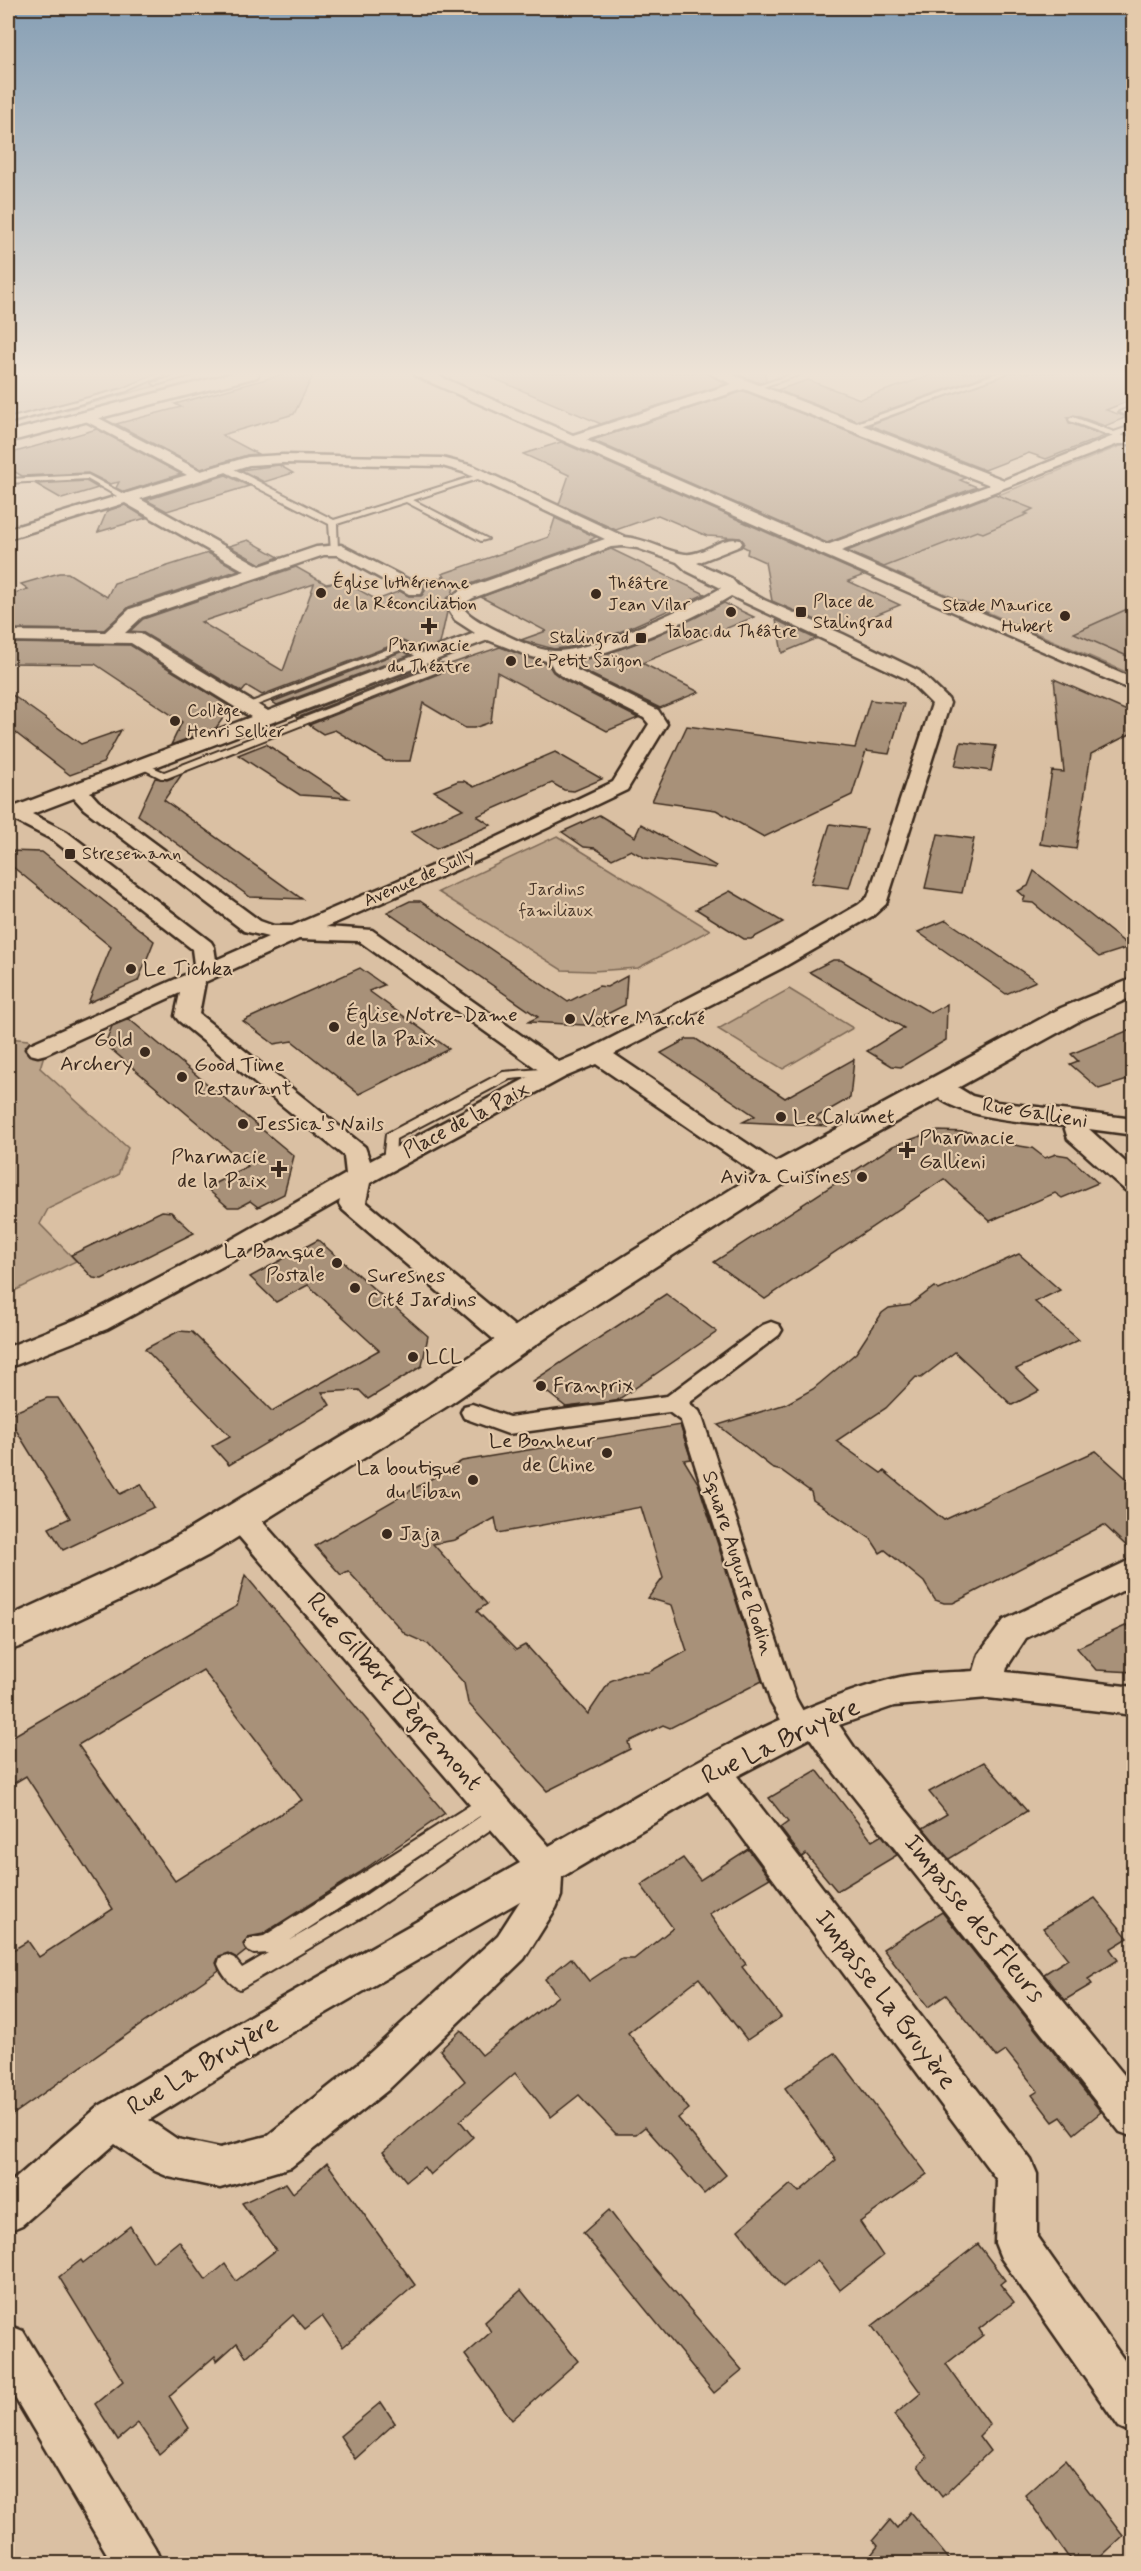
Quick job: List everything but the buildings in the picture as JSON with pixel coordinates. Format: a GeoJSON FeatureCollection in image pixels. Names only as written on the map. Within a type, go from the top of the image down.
{"type":"FeatureCollection","features":[{"type":"Feature","properties":{"kind":"main road"},"geometry":{"type":"LineString","coordinates":[[8,1635],[143,1572],[241,1518],[436,1396],[515,1342],[776,1175],[1071,1014],[1134,986]]}},
{"type":"Feature","properties":{"kind":"street"},"geometry":{"type":"LineString","coordinates":[[8,534],[144,493]]}},
{"type":"Feature","properties":{"kind":"street"},"geometry":{"type":"LineString","coordinates":[[519,493],[622,541]]}},
{"type":"Feature","properties":{"kind":"street"},"geometry":{"type":"LineString","coordinates":[[698,493],[1134,686]]}},
{"type":"Feature","properties":{"kind":"street"},"geometry":{"type":"LineString","coordinates":[[827,551],[983,493]]}},
{"type":"Feature","properties":{"kind":"street"},"geometry":{"type":"LineString","coordinates":[[127,498],[257,571]]}},
{"type":"Feature","properties":{"kind":"street"},"geometry":{"type":"LineString","coordinates":[[683,560],[697,558],[774,526]]}},
{"type":"Feature","properties":{"kind":"street"},"geometry":{"type":"LineString","coordinates":[[109,638],[136,613],[322,550],[341,550],[420,592],[452,603],[462,618],[490,633],[531,652],[558,658],[627,636],[717,598],[731,589],[724,582],[693,568],[683,560],[640,543],[622,541],[608,543],[477,591],[452,603]]}},
{"type":"Feature","properties":{"kind":"street","name":"Place de la Paix"},"geometry":{"type":"LineString","coordinates":[[8,1358],[97,1322],[238,1247],[359,1177],[557,1072],[598,1054],[774,963],[866,910],[878,899],[941,703],[913,675],[837,638],[758,604],[731,589]]}},
{"type":"Feature","properties":{"kind":"street"},"geometry":{"type":"LineString","coordinates":[[11,814],[490,633]]}},
{"type":"Feature","properties":{"kind":"street"},"geometry":{"type":"LineString","coordinates":[[8,636],[135,638],[266,718]]}},
{"type":"Feature","properties":{"kind":"street","name":"Avenue de Sully"},"geometry":{"type":"LineString","coordinates":[[38,1049],[408,882],[492,847],[621,786],[658,724],[651,714],[571,674],[560,666],[558,658]]}},
{"type":"Feature","properties":{"kind":"street"},"geometry":{"type":"LineString","coordinates":[[76,789],[92,805],[252,926],[273,933],[364,935],[557,1072]]}},
{"type":"Feature","properties":{"kind":"street"},"geometry":{"type":"LineString","coordinates":[[11,814],[60,836],[203,947],[205,964],[194,979],[187,1016],[356,1153],[359,1177],[352,1204],[515,1342]]}},
{"type":"Feature","properties":{"kind":"street"},"geometry":{"type":"LineString","coordinates":[[598,1054],[776,1175]]}},
{"type":"Feature","properties":{"kind":"street","name":"Rue Gallieni"},"geometry":{"type":"LineString","coordinates":[[940,1087],[963,1101],[997,1110],[1134,1127]]}},
{"type":"Feature","properties":{"kind":"street"},"geometry":{"type":"LineString","coordinates":[[1075,1120],[1077,1133],[1134,1184]]}},
{"type":"Feature","properties":{"kind":"street"},"geometry":{"type":"LineString","coordinates":[[472,1412],[508,1426],[673,1403],[771,1330]]}},
{"type":"Feature","properties":{"kind":"street","name":"Square Auguste Rodin"},"geometry":{"type":"LineString","coordinates":[[673,1403],[691,1417],[784,1703],[808,1723]]}},
{"type":"Feature","properties":{"kind":"street","name":"Rue Gilbert Dègremont"},"geometry":{"type":"LineString","coordinates":[[241,1518],[495,1807],[543,1868]]}},
{"type":"Feature","properties":{"kind":"street"},"geometry":{"type":"LineString","coordinates":[[988,1684],[991,1664],[1015,1629],[1134,1570]]}},
{"type":"Feature","properties":{"kind":"street","name":"Rue La Bruyère"},"geometry":{"type":"LineString","coordinates":[[543,1868],[543,1896],[511,1947],[374,2076],[277,2153],[220,2168],[169,2157],[113,2120],[268,2026],[543,1868],[713,1771],[808,1723],[894,1692],[988,1684],[1134,1701]]}},
{"type":"Feature","properties":{"kind":"street","name":"Impasse des Fleurs"},"geometry":{"type":"LineString","coordinates":[[808,1723],[842,1757],[1134,2118]]}},
{"type":"Feature","properties":{"kind":"street","name":"Impasse La Bruyère"},"geometry":{"type":"LineString","coordinates":[[713,1771],[1017,2174],[1016,2243],[1134,2412]]}},
{"type":"Feature","properties":{"kind":"street"},"geometry":{"type":"LineString","coordinates":[[8,2211],[113,2120]]}},
{"type":"Feature","properties":{"kind":"street"},"geometry":{"type":"LineString","coordinates":[[8,2346],[139,2564]]}},
{"type":"Feature","properties":{"kind":"lane"},"geometry":{"type":"LineString","coordinates":[[118,493],[127,498]]}},
{"type":"Feature","properties":{"kind":"lane"},"geometry":{"type":"LineString","coordinates":[[274,493],[333,523],[427,493]]}},
{"type":"Feature","properties":{"kind":"lane"},"geometry":{"type":"LineString","coordinates":[[406,500],[484,539]]}},
{"type":"Feature","properties":{"kind":"lane"},"geometry":{"type":"LineString","coordinates":[[333,523],[334,550]]}},
{"type":"Feature","properties":{"kind":"lane"},"geometry":{"type":"LineString","coordinates":[[140,765],[164,776],[442,667],[404,646],[246,706]]}},
{"type":"Feature","properties":{"kind":"lane"},"geometry":{"type":"LineString","coordinates":[[333,674],[370,695]]}},
{"type":"Feature","properties":{"kind":"lane"},"geometry":{"type":"LineString","coordinates":[[266,718],[284,728]]}},
{"type":"Feature","properties":{"kind":"lane"},"geometry":{"type":"LineString","coordinates":[[254,1945],[267,1945],[495,1807]]}},
{"type":"Feature","properties":{"kind":"lane"},"geometry":{"type":"LineString","coordinates":[[227,1964],[240,1980],[360,1909],[495,1807]]}},
{"type":"Feature","properties":{"kind":"green space","name":"Stade Maurice Hubert"},"geometry":{"type":"Polygon","coordinates":[[[1004,493],[1133,493],[1133,675],[860,557],[859,551],[1004,493]]]}},
{"type":"Feature","properties":{"kind":"green space","name":"Jardins familiaux"},"geometry":{"type":"Polygon","coordinates":[[[557,836],[710,930],[638,968],[593,971],[562,970],[438,892],[557,836]]]}},
{"type":"Feature","properties":{"kind":"green space"},"geometry":{"type":"Polygon","coordinates":[[[789,989],[853,1028],[783,1069],[718,1029],[789,989]]]}},
{"type":"Feature","properties":{"kind":"green space"},"geometry":{"type":"Polygon","coordinates":[[[8,1038],[28,1040],[44,1055],[40,1068],[128,1148],[118,1175],[48,1209],[40,1224],[76,1261],[8,1294],[8,1038]]]}},
{"type":"Feature","properties":{"kind":"place","name":"Église luthérienne de la Réconciliation"},"geometry":{"type":"Point","coordinates":[321,593]}},
{"type":"Feature","properties":{"kind":"place","name":"Théâtre Jean Vilar"},"geometry":{"type":"Point","coordinates":[596,594]}},
{"type":"Feature","properties":{"kind":"place","name":"Tabac du Théâtre"},"geometry":{"type":"Point","coordinates":[731,612]}},
{"type":"Feature","properties":{"kind":"place","name":"Place de Stalingrad"},"geometry":{"type":"Point","coordinates":[801,612]}},
{"type":"Feature","properties":{"kind":"place","name":"Stade Maurice Hubert"},"geometry":{"type":"Point","coordinates":[1065,616]}},
{"type":"Feature","properties":{"kind":"place","name":"Pharmacie du Théatre"},"geometry":{"type":"Point","coordinates":[429,626]}},
{"type":"Feature","properties":{"kind":"place","name":"Stalingrad"},"geometry":{"type":"Point","coordinates":[641,638]}},
{"type":"Feature","properties":{"kind":"place","name":"Le Petit Saïgon"},"geometry":{"type":"Point","coordinates":[511,661]}},
{"type":"Feature","properties":{"kind":"place","name":"Collège Henri Sellier"},"geometry":{"type":"Point","coordinates":[175,721]}},
{"type":"Feature","properties":{"kind":"place","name":"Stresemann"},"geometry":{"type":"Point","coordinates":[70,854]}},
{"type":"Feature","properties":{"kind":"place","name":"Le Tichka"},"geometry":{"type":"Point","coordinates":[131,969]}},
{"type":"Feature","properties":{"kind":"place","name":"Votre Marché"},"geometry":{"type":"Point","coordinates":[570,1019]}},
{"type":"Feature","properties":{"kind":"place","name":"Église Notre-Dame de la Paix"},"geometry":{"type":"Point","coordinates":[334,1027]}},
{"type":"Feature","properties":{"kind":"place","name":"Gold Archery"},"geometry":{"type":"Point","coordinates":[145,1052]}},
{"type":"Feature","properties":{"kind":"place","name":"Good Time Restaurant"},"geometry":{"type":"Point","coordinates":[182,1077]}},
{"type":"Feature","properties":{"kind":"place","name":"Le Calumet"},"geometry":{"type":"Point","coordinates":[781,1117]}},
{"type":"Feature","properties":{"kind":"place","name":"Jessica's Nails"},"geometry":{"type":"Point","coordinates":[243,1124]}},
{"type":"Feature","properties":{"kind":"place","name":"Pharmacie Gallieni"},"geometry":{"type":"Point","coordinates":[907,1150]}},
{"type":"Feature","properties":{"kind":"place","name":"Pharmacie de la Paix"},"geometry":{"type":"Point","coordinates":[279,1169]}},
{"type":"Feature","properties":{"kind":"place","name":"Aviva Cuisines"},"geometry":{"type":"Point","coordinates":[862,1177]}},
{"type":"Feature","properties":{"kind":"place","name":"La Banque Postale"},"geometry":{"type":"Point","coordinates":[337,1263]}},
{"type":"Feature","properties":{"kind":"place","name":"Suresnes Cité Jardins"},"geometry":{"type":"Point","coordinates":[355,1288]}},
{"type":"Feature","properties":{"kind":"place","name":"LCL"},"geometry":{"type":"Point","coordinates":[413,1357]}},
{"type":"Feature","properties":{"kind":"place","name":"Franprix"},"geometry":{"type":"Point","coordinates":[541,1386]}},
{"type":"Feature","properties":{"kind":"place","name":"Le Bonheur de Chine"},"geometry":{"type":"Point","coordinates":[607,1453]}},
{"type":"Feature","properties":{"kind":"place","name":"La boutique du Liban"},"geometry":{"type":"Point","coordinates":[473,1480]}},
{"type":"Feature","properties":{"kind":"place","name":"Jaja"},"geometry":{"type":"Point","coordinates":[387,1534]}}]}
